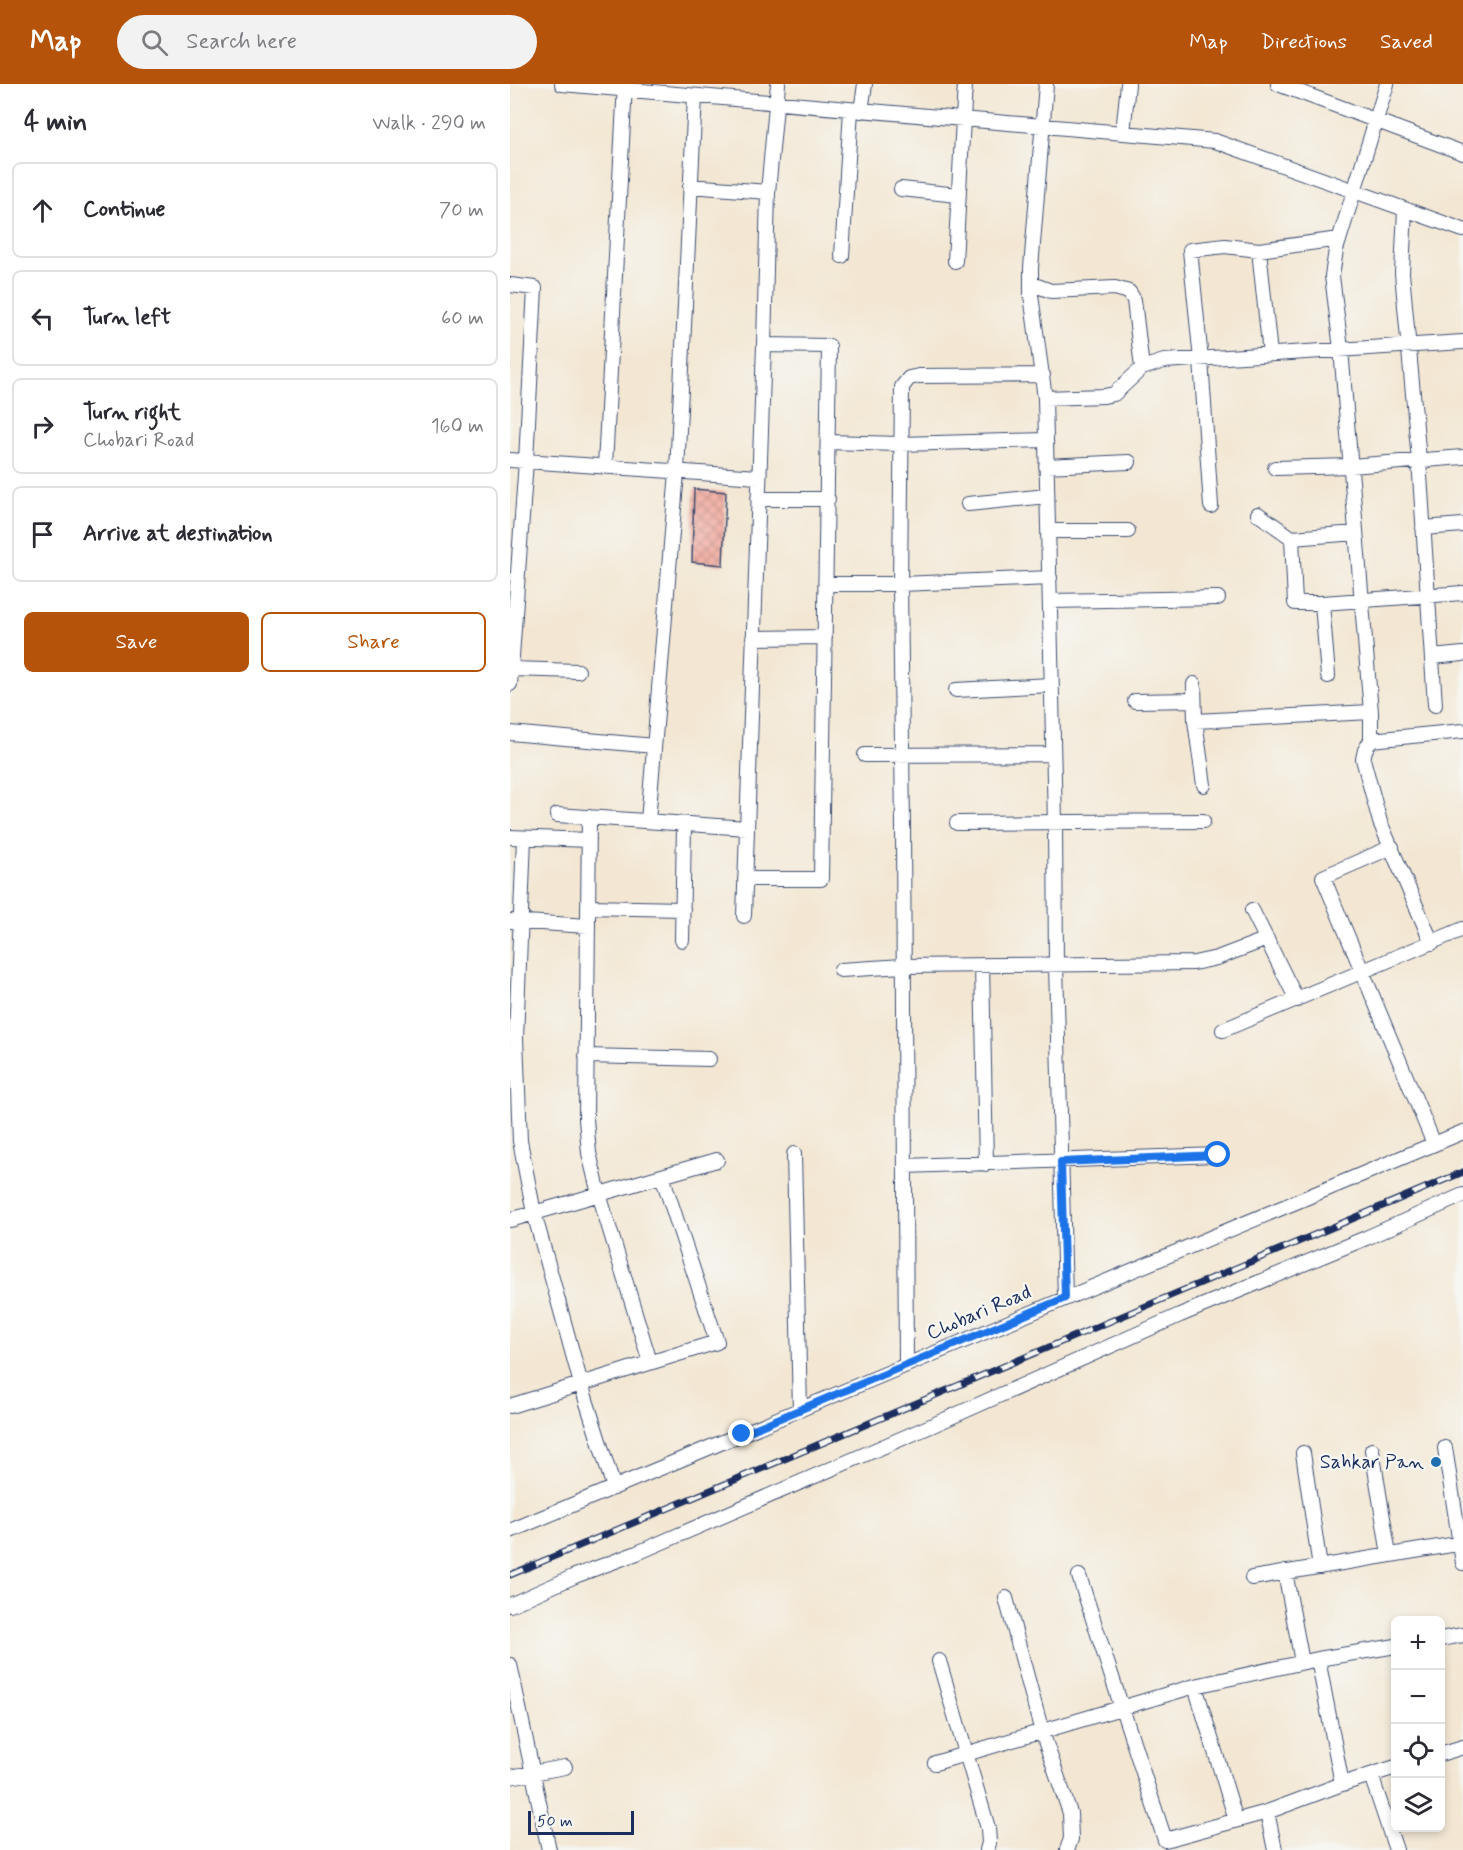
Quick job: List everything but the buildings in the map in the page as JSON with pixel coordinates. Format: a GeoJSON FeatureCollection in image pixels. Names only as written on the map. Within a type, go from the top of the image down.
{"type":"FeatureCollection","features":[{"type":"Feature","properties":{"kind":"street"},"geometry":{"type":"LineString","coordinates":[[562,84],[625,87],[694,96],[1215,141],[1463,230]]}},
{"type":"Feature","properties":{"kind":"street"},"geometry":{"type":"LineString","coordinates":[[744,916],[764,345],[765,252],[778,84]]}},
{"type":"Feature","properties":{"kind":"street"},"geometry":{"type":"LineString","coordinates":[[842,256],[856,110],[865,84]]}},
{"type":"Feature","properties":{"kind":"street"},"geometry":{"type":"LineString","coordinates":[[955,261],[965,84]]}},
{"type":"Feature","properties":{"kind":"street"},"geometry":{"type":"LineString","coordinates":[[1046,84],[1031,268],[1035,325],[1045,398],[1065,1298]]}},
{"type":"Feature","properties":{"kind":"street"},"geometry":{"type":"LineString","coordinates":[[1123,133],[1128,84]]}},
{"type":"Feature","properties":{"kind":"street"},"geometry":{"type":"LineString","coordinates":[[1278,84],[1463,153]]}},
{"type":"Feature","properties":{"kind":"street"},"geometry":{"type":"LineString","coordinates":[[1387,84],[1339,239],[1332,276],[1341,349],[1371,712],[1371,740],[1363,759],[1380,822],[1432,943]]}},
{"type":"Feature","properties":{"kind":"street"},"geometry":{"type":"LineString","coordinates":[[604,466],[625,87]]}},
{"type":"Feature","properties":{"kind":"street"},"geometry":{"type":"LineString","coordinates":[[648,821],[677,472],[694,96]]}},
{"type":"Feature","properties":{"kind":"street"},"geometry":{"type":"LineString","coordinates":[[690,186],[768,192]]}},
{"type":"Feature","properties":{"kind":"street"},"geometry":{"type":"LineString","coordinates":[[901,189],[958,195]]}},
{"type":"Feature","properties":{"kind":"street"},"geometry":{"type":"LineString","coordinates":[[1405,210],[1402,273],[1419,460],[1435,705]]}},
{"type":"Feature","properties":{"kind":"street"},"geometry":{"type":"LineString","coordinates":[[1211,506],[1201,360],[1190,250],[1225,246],[1259,250],[1339,239]]}},
{"type":"Feature","properties":{"kind":"street"},"geometry":{"type":"LineString","coordinates":[[1259,250],[1270,354]]}},
{"type":"Feature","properties":{"kind":"street"},"geometry":{"type":"LineString","coordinates":[[510,285],[535,288],[526,461],[510,684]]}},
{"type":"Feature","properties":{"kind":"street"},"geometry":{"type":"LineString","coordinates":[[1032,289],[1051,291],[1114,288],[1129,292],[1134,300],[1140,370]]}},
{"type":"Feature","properties":{"kind":"street"},"geometry":{"type":"LineString","coordinates":[[1045,398],[1104,396],[1118,392],[1140,370],[1152,363],[1164,361],[1463,342]]}},
{"type":"Feature","properties":{"kind":"street"},"geometry":{"type":"LineString","coordinates":[[745,879],[821,879],[829,346],[764,345]]}},
{"type":"Feature","properties":{"kind":"street"},"geometry":{"type":"LineString","coordinates":[[906,1365],[900,584],[902,387],[909,378],[919,376],[1043,375]]}},
{"type":"Feature","properties":{"kind":"street"},"geometry":{"type":"LineString","coordinates":[[828,442],[900,444],[1045,440]]}},
{"type":"Feature","properties":{"kind":"street"},"geometry":{"type":"LineString","coordinates":[[1275,468],[1351,466],[1463,457]]}},
{"type":"Feature","properties":{"kind":"street"},"geometry":{"type":"LineString","coordinates":[[510,460],[758,477]]}},
{"type":"Feature","properties":{"kind":"street"},"geometry":{"type":"LineString","coordinates":[[1046,466],[1129,462]]}},
{"type":"Feature","properties":{"kind":"street"},"geometry":{"type":"LineString","coordinates":[[968,504],[1047,496]]}},
{"type":"Feature","properties":{"kind":"street"},"geometry":{"type":"LineString","coordinates":[[758,499],[828,499]]}},
{"type":"Feature","properties":{"kind":"street"},"geometry":{"type":"LineString","coordinates":[[1258,514],[1292,538],[1356,533]]}},
{"type":"Feature","properties":{"kind":"street"},"geometry":{"type":"LineString","coordinates":[[1424,528],[1463,525]]}},
{"type":"Feature","properties":{"kind":"street"},"geometry":{"type":"LineString","coordinates":[[1049,531],[1128,531]]}},
{"type":"Feature","properties":{"kind":"street"},"geometry":{"type":"LineString","coordinates":[[1292,538],[1295,603],[1463,593]]}},
{"type":"Feature","properties":{"kind":"street"},"geometry":{"type":"LineString","coordinates":[[826,584],[900,584],[1050,578]]}},
{"type":"Feature","properties":{"kind":"street"},"geometry":{"type":"LineString","coordinates":[[1050,601],[1218,598]]}},
{"type":"Feature","properties":{"kind":"street"},"geometry":{"type":"LineString","coordinates":[[1322,603],[1328,676]]}},
{"type":"Feature","properties":{"kind":"street"},"geometry":{"type":"LineString","coordinates":[[753,638],[825,637]]}},
{"type":"Feature","properties":{"kind":"street"},"geometry":{"type":"LineString","coordinates":[[1432,657],[1463,654]]}},
{"type":"Feature","properties":{"kind":"street"},"geometry":{"type":"LineString","coordinates":[[511,659],[578,671]]}},
{"type":"Feature","properties":{"kind":"street"},"geometry":{"type":"LineString","coordinates":[[1194,684],[1204,785]]}},
{"type":"Feature","properties":{"kind":"street"},"geometry":{"type":"LineString","coordinates":[[956,690],[1051,685]]}},
{"type":"Feature","properties":{"kind":"street"},"geometry":{"type":"LineString","coordinates":[[1134,701],[1194,700]]}},
{"type":"Feature","properties":{"kind":"street"},"geometry":{"type":"LineString","coordinates":[[1196,721],[1371,712]]}},
{"type":"Feature","properties":{"kind":"street"},"geometry":{"type":"LineString","coordinates":[[1371,740],[1463,731]]}},
{"type":"Feature","properties":{"kind":"street"},"geometry":{"type":"LineString","coordinates":[[510,733],[654,746]]}},
{"type":"Feature","properties":{"kind":"street"},"geometry":{"type":"LineString","coordinates":[[865,754],[1052,754]]}},
{"type":"Feature","properties":{"kind":"street"},"geometry":{"type":"LineString","coordinates":[[557,814],[747,828]]}},
{"type":"Feature","properties":{"kind":"street"},"geometry":{"type":"LineString","coordinates":[[589,817],[586,1056],[586,1119],[589,1154],[650,1362]]}},
{"type":"Feature","properties":{"kind":"street"},"geometry":{"type":"LineString","coordinates":[[957,823],[1203,821]]}},
{"type":"Feature","properties":{"kind":"street"},"geometry":{"type":"LineString","coordinates":[[682,940],[684,824]]}},
{"type":"Feature","properties":{"kind":"street"},"geometry":{"type":"LineString","coordinates":[[589,840],[517,838],[514,1095],[534,1213],[580,1384],[614,1488]]}},
{"type":"Feature","properties":{"kind":"street"},"geometry":{"type":"LineString","coordinates":[[1392,848],[1323,877],[1434,1144]]}},
{"type":"Feature","properties":{"kind":"street"},"geometry":{"type":"LineString","coordinates":[[588,907],[682,909]]}},
{"type":"Feature","properties":{"kind":"street"},"geometry":{"type":"LineString","coordinates":[[1252,910],[1297,1000]]}},
{"type":"Feature","properties":{"kind":"street"},"geometry":{"type":"LineString","coordinates":[[516,921],[588,926]]}},
{"type":"Feature","properties":{"kind":"street"},"geometry":{"type":"LineString","coordinates":[[1223,1030],[1457,932],[1463,945]]}},
{"type":"Feature","properties":{"kind":"street"},"geometry":{"type":"LineString","coordinates":[[841,970],[903,966],[1194,963],[1217,958],[1267,939]]}},
{"type":"Feature","properties":{"kind":"street"},"geometry":{"type":"LineString","coordinates":[[982,966],[986,1164]]}},
{"type":"Feature","properties":{"kind":"street"},"geometry":{"type":"LineString","coordinates":[[586,1056],[709,1059]]}},
{"type":"Feature","properties":{"kind":"street","name":"Chobari Road"},"geometry":{"type":"LineString","coordinates":[[510,1531],[1463,1132]]}},
{"type":"Feature","properties":{"kind":"street"},"geometry":{"type":"LineString","coordinates":[[794,1154],[800,1410]]}},
{"type":"Feature","properties":{"kind":"street"},"geometry":{"type":"LineString","coordinates":[[905,1166],[1218,1155]]}},
{"type":"Feature","properties":{"kind":"street"},"geometry":{"type":"LineString","coordinates":[[510,1220],[717,1160]]}},
{"type":"Feature","properties":{"kind":"street"},"geometry":{"type":"LineString","coordinates":[[510,1406],[717,1342],[662,1176]]}},
{"type":"Feature","properties":{"kind":"street"},"geometry":{"type":"LineString","coordinates":[[510,1605],[911,1435],[1180,1315],[1463,1195]]}},
{"type":"Feature","properties":{"kind":"street"},"geometry":{"type":"LineString","coordinates":[[1445,1448],[1463,1563]]}},
{"type":"Feature","properties":{"kind":"street"},"geometry":{"type":"LineString","coordinates":[[1372,1450],[1389,1555]]}},
{"type":"Feature","properties":{"kind":"street"},"geometry":{"type":"LineString","coordinates":[[1304,1453],[1320,1567]]}},
{"type":"Feature","properties":{"kind":"street"},"geometry":{"type":"LineString","coordinates":[[1252,1578],[1461,1543]]}},
{"type":"Feature","properties":{"kind":"street"},"geometry":{"type":"LineString","coordinates":[[1285,1572],[1302,1662]]}},
{"type":"Feature","properties":{"kind":"street"},"geometry":{"type":"LineString","coordinates":[[1079,1576],[1165,1840],[1267,1812],[1391,1768]]}},
{"type":"Feature","properties":{"kind":"street"},"geometry":{"type":"LineString","coordinates":[[1006,1598],[1042,1732],[1070,1813],[1071,1839],[1067,1850]]}},
{"type":"Feature","properties":{"kind":"street"},"geometry":{"type":"LineString","coordinates":[[1445,1638],[1463,1635]]}},
{"type":"Feature","properties":{"kind":"street"},"geometry":{"type":"LineString","coordinates":[[935,1762],[1195,1686],[1302,1662],[1391,1647]]}},
{"type":"Feature","properties":{"kind":"street"},"geometry":{"type":"LineString","coordinates":[[1318,1659],[1342,1784]]}},
{"type":"Feature","properties":{"kind":"street"},"geometry":{"type":"LineString","coordinates":[[939,1661],[988,1828],[990,1843],[987,1850]]}},
{"type":"Feature","properties":{"kind":"street"},"geometry":{"type":"LineString","coordinates":[[510,1665],[549,1850]]}},
{"type":"Feature","properties":{"kind":"street"},"geometry":{"type":"LineString","coordinates":[[1195,1686],[1236,1820]]}},
{"type":"Feature","properties":{"kind":"street"},"geometry":{"type":"LineString","coordinates":[[1445,1752],[1463,1747]]}},
{"type":"Feature","properties":{"kind":"street"},"geometry":{"type":"LineString","coordinates":[[510,1777],[565,1767]]}},
{"type":"Feature","properties":{"kind":"street"},"geometry":{"type":"LineString","coordinates":[[1371,1775],[1396,1850]]}},
{"type":"Feature","properties":{"kind":"street"},"geometry":{"type":"LineString","coordinates":[[1267,1812],[1275,1850]]}},
{"type":"Feature","properties":{"kind":"railway"},"geometry":{"type":"LineString","coordinates":[[510,1575],[1463,1172]]}},
{"type":"Feature","properties":{"kind":"place","name":"Sahkar Pan"},"geometry":{"type":"Point","coordinates":[1436,1462]}},
{"type":"Feature","properties":{"kind":"route"},"geometry":{"type":"LineString","coordinates":[[742,1434],[1065,1298],[1061,1162],[1218,1155]]}}]}
